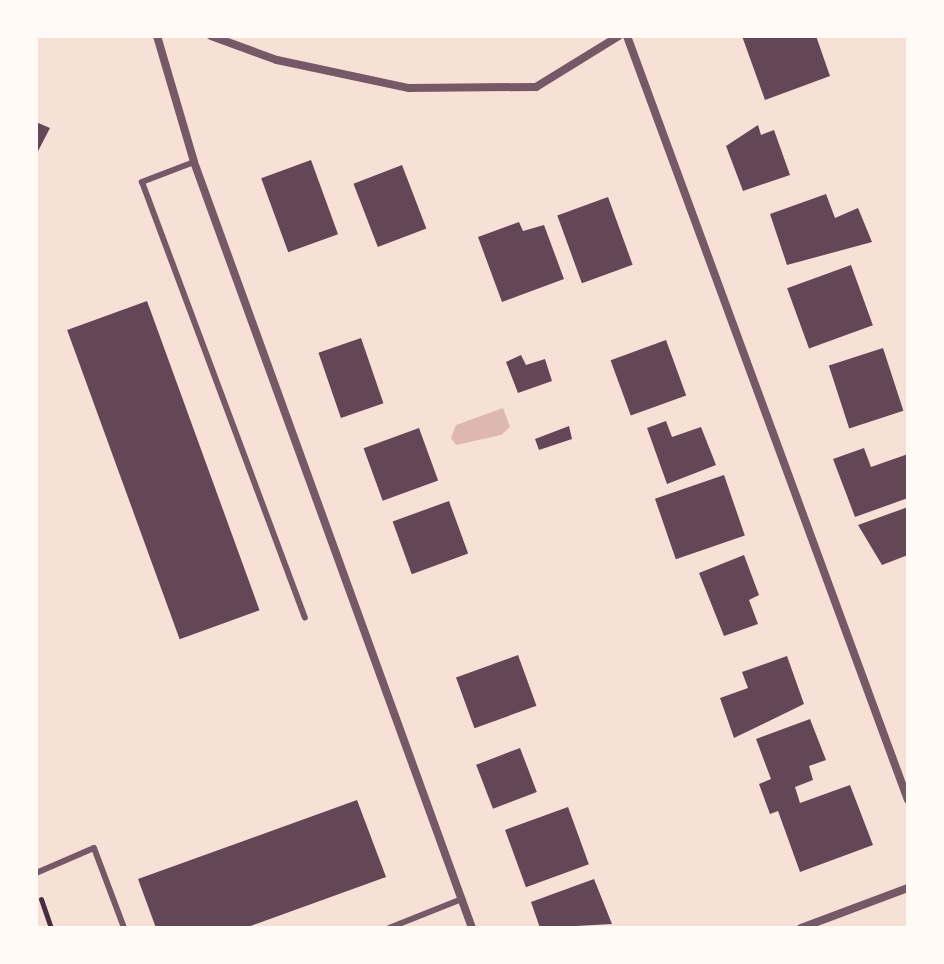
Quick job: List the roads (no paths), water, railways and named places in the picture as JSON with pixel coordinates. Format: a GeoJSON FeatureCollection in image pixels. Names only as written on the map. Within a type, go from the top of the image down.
{"type":"FeatureCollection","features":[{"type":"Feature","properties":{"kind":"street"},"geometry":{"type":"LineString","coordinates":[[157,36],[194,162],[472,928]]}},
{"type":"Feature","properties":{"kind":"street"},"geometry":{"type":"LineString","coordinates":[[211,36],[277,60],[409,88],[536,87],[619,36]]}},
{"type":"Feature","properties":{"kind":"street"},"geometry":{"type":"LineString","coordinates":[[627,36],[908,800]]}},
{"type":"Feature","properties":{"kind":"street"},"geometry":{"type":"LineString","coordinates":[[801,928],[908,888]]}},
{"type":"Feature","properties":{"kind":"lane"},"geometry":{"type":"LineString","coordinates":[[194,162],[142,182],[305,617]]}},
{"type":"Feature","properties":{"kind":"lane"},"geometry":{"type":"LineString","coordinates":[[36,873],[94,848],[124,928]]}},
{"type":"Feature","properties":{"kind":"lane"},"geometry":{"type":"LineString","coordinates":[[389,928],[462,899]]}}]}
